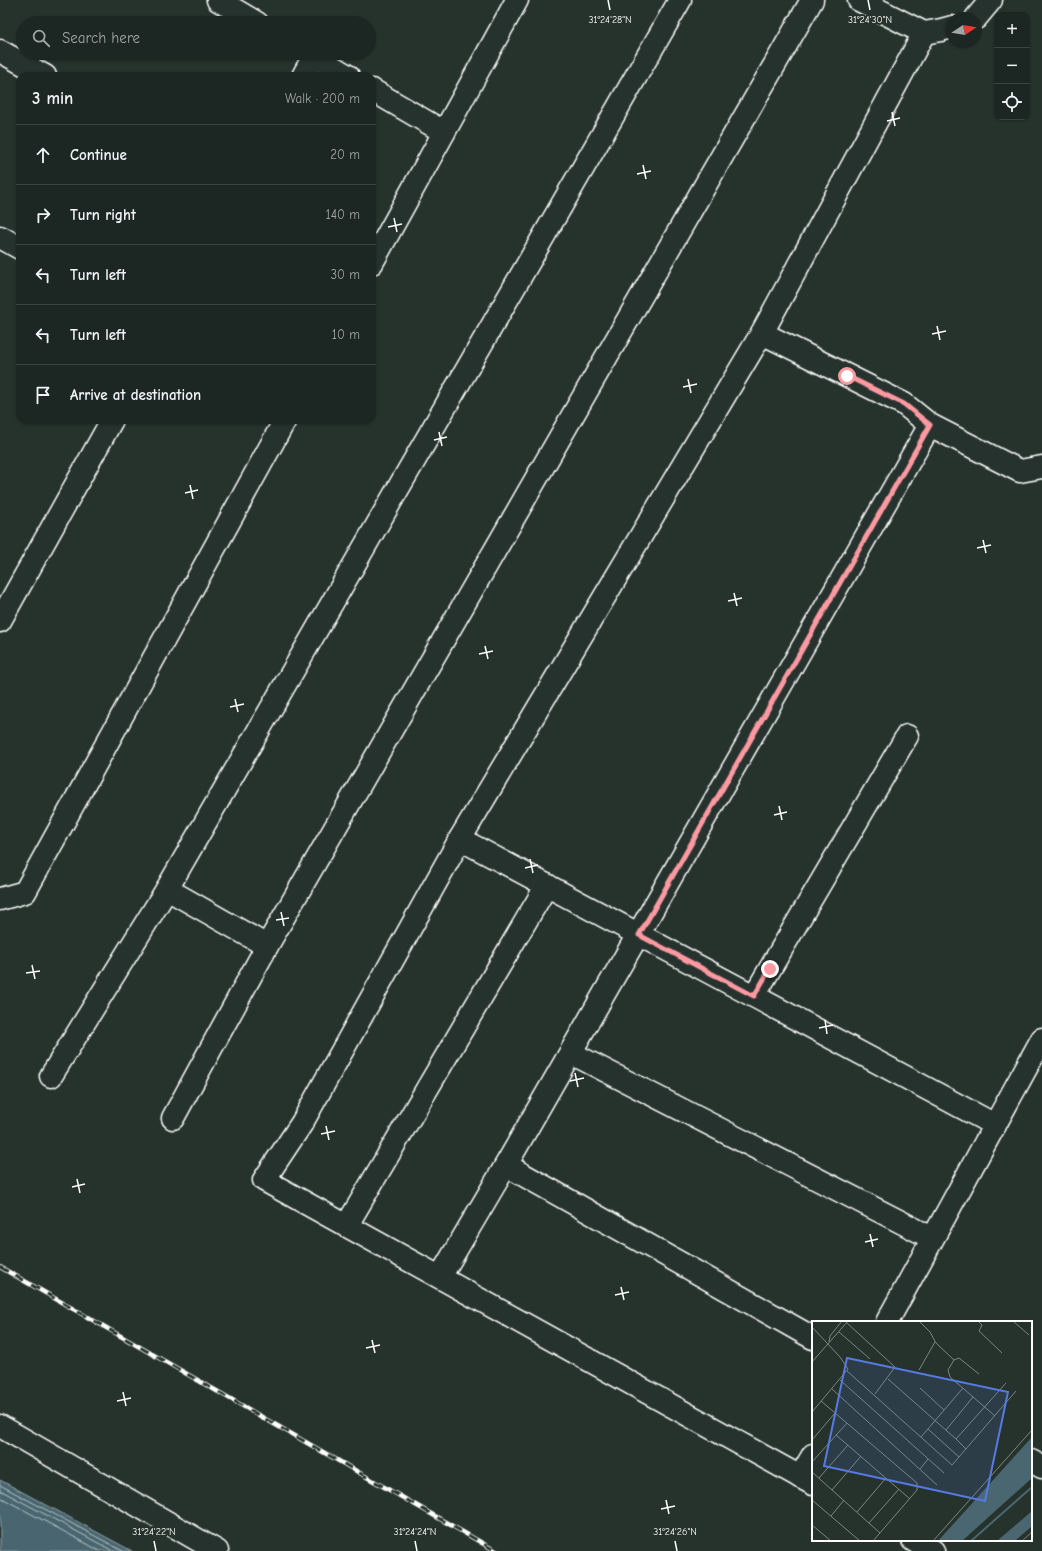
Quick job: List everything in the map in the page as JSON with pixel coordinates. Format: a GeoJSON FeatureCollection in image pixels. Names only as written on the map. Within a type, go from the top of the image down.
{"type":"FeatureCollection","features":[{"type":"Feature","properties":{"kind":"street"},"geometry":{"type":"LineString","coordinates":[[218,0],[245,16]]}},
{"type":"Feature","properties":{"kind":"street"},"geometry":{"type":"LineString","coordinates":[[52,1076],[167,889],[680,0]]}},
{"type":"Feature","properties":{"kind":"street"},"geometry":{"type":"LineString","coordinates":[[173,1118],[267,946],[812,0]]}},
{"type":"Feature","properties":{"kind":"street"},"geometry":{"type":"LineString","coordinates":[[859,0],[924,33],[946,29]]}},
{"type":"Feature","properties":{"kind":"street"},"geometry":{"type":"LineString","coordinates":[[981,12],[991,0]]}},
{"type":"Feature","properties":{"kind":"street"},"geometry":{"type":"LineString","coordinates":[[376,256],[514,1]]}},
{"type":"Feature","properties":{"kind":"street"},"geometry":{"type":"LineString","coordinates":[[812,1459],[807,1481],[264,1180],[302,1123],[460,838],[762,333],[924,33]]}},
{"type":"Feature","properties":{"kind":"street"},"geometry":{"type":"LineString","coordinates":[[0,50],[16,59]]}},
{"type":"Feature","properties":{"kind":"street"},"geometry":{"type":"LineString","coordinates":[[17,60],[38,72]]}},
{"type":"Feature","properties":{"kind":"street"},"geometry":{"type":"LineString","coordinates":[[305,72],[309,60]]}},
{"type":"Feature","properties":{"kind":"street"},"geometry":{"type":"LineString","coordinates":[[320,60],[341,72]]}},
{"type":"Feature","properties":{"kind":"street"},"geometry":{"type":"LineString","coordinates":[[376,92],[444,132]]}},
{"type":"Feature","properties":{"kind":"street"},"geometry":{"type":"LineString","coordinates":[[0,237],[16,246]]}},
{"type":"Feature","properties":{"kind":"street"},"geometry":{"type":"LineString","coordinates":[[762,333],[904,404],[930,425],[1020,471],[1042,467]]}},
{"type":"Feature","properties":{"kind":"street"},"geometry":{"type":"LineString","coordinates":[[0,621],[8,589],[110,424]]}},
{"type":"Feature","properties":{"kind":"street"},"geometry":{"type":"LineString","coordinates":[[0,899],[25,892],[283,424]]}},
{"type":"Feature","properties":{"kind":"street"},"geometry":{"type":"LineString","coordinates":[[440,1277],[639,935],[930,425]]}},
{"type":"Feature","properties":{"kind":"street"},"geometry":{"type":"LineString","coordinates":[[754,996],[907,736]]}},
{"type":"Feature","properties":{"kind":"street"},"geometry":{"type":"LineString","coordinates":[[460,838],[995,1125]]}},
{"type":"Feature","properties":{"kind":"street"},"geometry":{"type":"LineString","coordinates":[[347,1226],[547,885]]}},
{"type":"Feature","properties":{"kind":"street"},"geometry":{"type":"LineString","coordinates":[[167,889],[267,946]]}},
{"type":"Feature","properties":{"kind":"street"},"geometry":{"type":"LineString","coordinates":[[888,1321],[1042,1039]]}},
{"type":"Feature","properties":{"kind":"street"},"geometry":{"type":"LineString","coordinates":[[571,1053],[932,1238]]}},
{"type":"Feature","properties":{"kind":"street"},"geometry":{"type":"LineString","coordinates":[[506,1165],[812,1337]]}},
{"type":"Feature","properties":{"kind":"street"},"geometry":{"type":"LineString","coordinates":[[0,1426],[217,1551]]}},
{"type":"Feature","properties":{"kind":"street"},"geometry":{"type":"LineString","coordinates":[[1032,1462],[1042,1467]]}},
{"type":"Feature","properties":{"kind":"street"},"geometry":{"type":"LineString","coordinates":[[915,1541],[933,1551]]}},
{"type":"Feature","properties":{"kind":"water"},"geometry":{"type":"Polygon","coordinates":[[[0,1480],[132,1551],[0,1551],[0,1480]]]}},
{"type":"Feature","properties":{"kind":"railway"},"geometry":{"type":"LineString","coordinates":[[0,1267],[496,1551]]}},
{"type":"Feature","properties":{"kind":"route"},"geometry":{"type":"LineString","coordinates":[[770,969],[754,996],[639,935],[930,425],[904,404],[847,376]]}}]}
